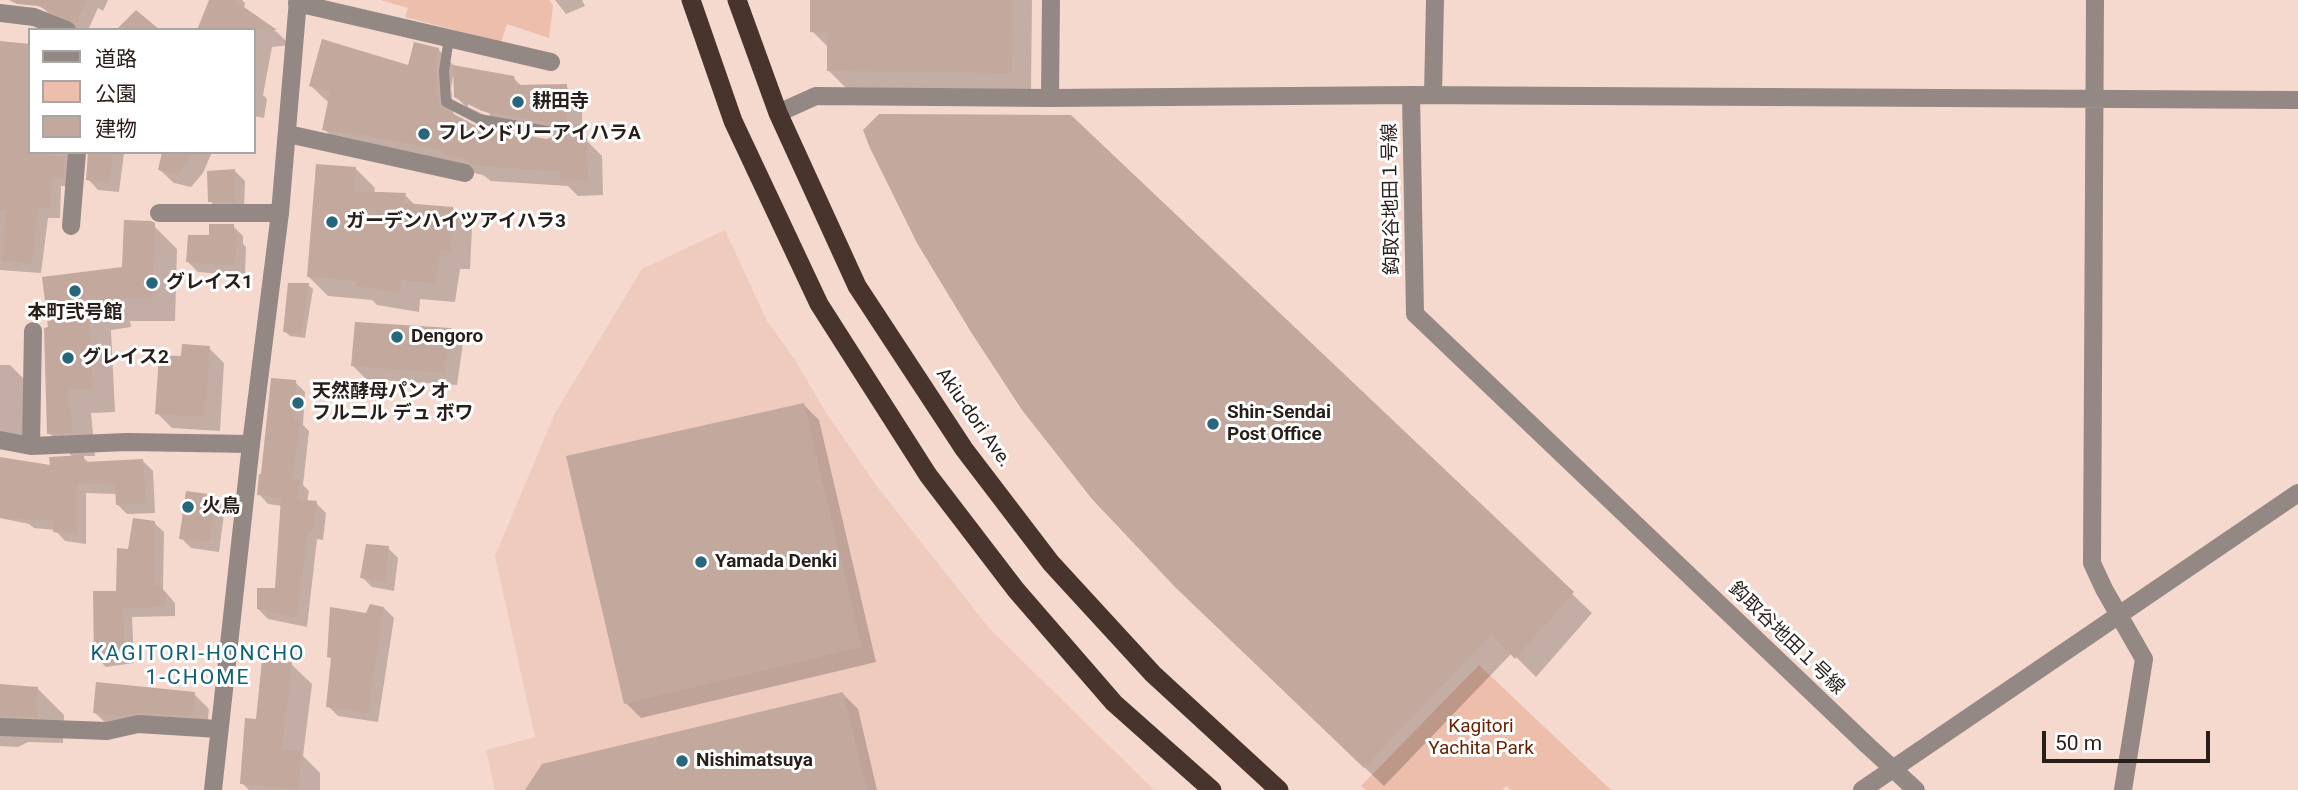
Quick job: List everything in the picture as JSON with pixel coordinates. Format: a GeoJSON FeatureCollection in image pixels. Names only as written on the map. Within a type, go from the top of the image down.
{"type":"FeatureCollection","features":[{"type":"Feature","properties":{"kind":"highway"},"geometry":{"type":"LineString","coordinates":[[691,0],[733,121],[819,304],[928,475],[1016,590],[1114,703],[1212,790]]}},
{"type":"Feature","properties":{"kind":"highway","name":"Akiu-dori Ave."},"geometry":{"type":"LineString","coordinates":[[737,0],[778,113],[857,286],[964,449],[1051,563],[1153,674],[1279,790]]}},
{"type":"Feature","properties":{"kind":"street"},"geometry":{"type":"LineString","coordinates":[[1050,99],[1051,0]]}},
{"type":"Feature","properties":{"kind":"street"},"geometry":{"type":"LineString","coordinates":[[1433,95],[1435,0]]}},
{"type":"Feature","properties":{"kind":"street"},"geometry":{"type":"LineString","coordinates":[[2095,0],[2092,563],[2144,659],[2123,790]]}},
{"type":"Feature","properties":{"kind":"street"},"geometry":{"type":"LineString","coordinates":[[213,790],[251,444],[280,213],[296,1],[551,62]]}},
{"type":"Feature","properties":{"kind":"street"},"geometry":{"type":"LineString","coordinates":[[0,13],[34,17],[62,28]]}},
{"type":"Feature","properties":{"kind":"street","name":"鈎取谷地田１号線"},"geometry":{"type":"LineString","coordinates":[[778,113],[816,96],[1050,99],[1411,95],[1415,314],[1916,790]]}},
{"type":"Feature","properties":{"kind":"street"},"geometry":{"type":"LineString","coordinates":[[1411,95],[2298,100]]}},
{"type":"Feature","properties":{"kind":"street"},"geometry":{"type":"LineString","coordinates":[[288,134],[465,173]]}},
{"type":"Feature","properties":{"kind":"street"},"geometry":{"type":"LineString","coordinates":[[71,226],[77,154]]}},
{"type":"Feature","properties":{"kind":"street"},"geometry":{"type":"LineString","coordinates":[[159,213],[280,213]]}},
{"type":"Feature","properties":{"kind":"street"},"geometry":{"type":"LineString","coordinates":[[31,446],[33,331]]}},
{"type":"Feature","properties":{"kind":"street"},"geometry":{"type":"LineString","coordinates":[[0,440],[31,446],[127,442],[251,444]]}},
{"type":"Feature","properties":{"kind":"street"},"geometry":{"type":"LineString","coordinates":[[1862,790],[2298,493]]}},
{"type":"Feature","properties":{"kind":"street"},"geometry":{"type":"LineString","coordinates":[[0,727],[107,731],[138,724],[218,729]]}},
{"type":"Feature","properties":{"kind":"lane"},"geometry":{"type":"LineString","coordinates":[[449,38],[444,71],[446,102],[479,119],[547,131]]}},
{"type":"Feature","properties":{"kind":"shaded area"},"geometry":{"type":"Polygon","coordinates":[[[725,230],[767,321],[876,485],[989,628],[1154,790],[495,790],[486,750],[535,737],[495,556],[555,413],[642,269],[725,230]]]}},
{"type":"Feature","properties":{"kind":"green space"},"geometry":{"type":"Polygon","coordinates":[[[380,0],[549,0],[553,6],[549,38],[507,24],[501,42],[405,17],[408,8],[380,0]]]}},
{"type":"Feature","properties":{"kind":"green space","name":"Kagitori Yachita Park"},"geometry":{"type":"Polygon","coordinates":[[[1479,665],[1611,790],[1511,790],[1506,786],[1502,790],[1366,790],[1361,786],[1479,665]]]}},
{"type":"Feature","properties":{"kind":"building"},"geometry":{"type":"Polygon","coordinates":[[[9,0],[87,0],[76,23],[38,6],[17,4],[9,0]]]}},
{"type":"Feature","properties":{"kind":"building"},"geometry":{"type":"Polygon","coordinates":[[[209,0],[234,0],[277,30],[256,28],[198,28],[209,0]]]}},
{"type":"Feature","properties":{"kind":"building"},"geometry":{"type":"Polygon","coordinates":[[[810,0],[1013,0],[1012,73],[827,71],[827,33],[810,32],[810,0]]]}},
{"type":"Feature","properties":{"kind":"building"},"geometry":{"type":"Polygon","coordinates":[[[136,10],[158,28],[118,28],[136,10]]]}},
{"type":"Feature","properties":{"kind":"building"},"geometry":{"type":"Polygon","coordinates":[[[322,39],[408,65],[414,42],[439,48],[436,71],[439,106],[478,127],[546,139],[553,137],[555,132],[549,123],[482,111],[454,97],[453,65],[514,76],[516,85],[567,84],[567,139],[587,138],[588,180],[561,181],[560,171],[474,166],[466,160],[444,154],[444,151],[359,134],[322,130],[330,92],[309,86],[322,39]]]}},
{"type":"Feature","properties":{"kind":"building"},"geometry":{"type":"Polygon","coordinates":[[[0,41],[28,44],[28,154],[65,157],[63,178],[52,177],[51,209],[39,208],[32,264],[1,261],[6,211],[0,210],[0,41]]]}},
{"type":"Feature","properties":{"kind":"building"},"geometry":{"type":"Polygon","coordinates":[[[879,114],[1071,115],[1574,592],[1515,659],[1491,635],[1364,768],[1175,587],[1092,499],[1022,410],[917,243],[870,148],[863,130],[879,114]]]}},
{"type":"Feature","properties":{"kind":"building"},"geometry":{"type":"Polygon","coordinates":[[[88,154],[113,154],[109,183],[86,180],[88,154]]]}},
{"type":"Feature","properties":{"kind":"building"},"geometry":{"type":"Polygon","coordinates":[[[162,154],[193,154],[177,175],[158,170],[162,154]]]}},
{"type":"Feature","properties":{"kind":"building"},"geometry":{"type":"Polygon","coordinates":[[[316,164],[356,167],[354,191],[406,193],[404,203],[453,207],[451,250],[441,250],[436,283],[401,280],[400,293],[356,286],[356,281],[307,277],[316,164]]]}},
{"type":"Feature","properties":{"kind":"building"},"geometry":{"type":"Polygon","coordinates":[[[235,169],[235,202],[208,202],[207,171],[235,169]]]}},
{"type":"Feature","properties":{"kind":"building"},"geometry":{"type":"Polygon","coordinates":[[[124,220],[155,223],[152,298],[107,298],[108,304],[88,307],[93,389],[68,390],[73,433],[47,434],[44,328],[48,327],[42,277],[122,267],[124,220]]]}},
{"type":"Feature","properties":{"kind":"building"},"geometry":{"type":"Polygon","coordinates":[[[209,224],[234,224],[234,235],[237,235],[235,266],[186,262],[188,235],[209,235],[209,224]]]}},
{"type":"Feature","properties":{"kind":"building"},"geometry":{"type":"Polygon","coordinates":[[[288,283],[309,283],[301,334],[283,332],[288,283]]]}},
{"type":"Feature","properties":{"kind":"building"},"geometry":{"type":"Polygon","coordinates":[[[355,322],[451,328],[445,373],[351,366],[355,322]]]}},
{"type":"Feature","properties":{"kind":"building"},"geometry":{"type":"Polygon","coordinates":[[[182,344],[210,346],[205,417],[155,414],[159,355],[181,356],[182,344]]]}},
{"type":"Feature","properties":{"kind":"building"},"geometry":{"type":"Polygon","coordinates":[[[271,378],[296,380],[294,419],[300,420],[293,479],[300,480],[297,499],[317,501],[313,531],[308,530],[297,618],[257,609],[257,588],[275,588],[281,498],[257,495],[271,378]]]}},
{"type":"Feature","properties":{"kind":"building"},"geometry":{"type":"Polygon","coordinates":[[[804,403],[862,647],[624,704],[566,456],[804,403]]]}},
{"type":"Feature","properties":{"kind":"building"},"geometry":{"type":"Polygon","coordinates":[[[84,455],[84,462],[143,459],[146,503],[116,505],[115,485],[77,483],[77,535],[53,532],[54,521],[0,518],[0,457],[50,465],[49,457],[84,455]]]}},
{"type":"Feature","properties":{"kind":"building"},"geometry":{"type":"Polygon","coordinates":[[[186,491],[216,495],[210,542],[179,539],[186,491]]]}},
{"type":"Feature","properties":{"kind":"building"},"geometry":{"type":"Polygon","coordinates":[[[133,518],[155,521],[154,586],[162,586],[163,592],[166,592],[166,607],[123,608],[125,654],[94,658],[93,591],[116,591],[117,548],[128,549],[133,518]]]}},
{"type":"Feature","properties":{"kind":"building"},"geometry":{"type":"Polygon","coordinates":[[[366,544],[389,546],[385,582],[360,578],[366,544]]]}},
{"type":"Feature","properties":{"kind":"building"},"geometry":{"type":"Polygon","coordinates":[[[370,604],[384,607],[368,713],[326,707],[331,658],[327,657],[330,607],[366,613],[370,604]]]}},
{"type":"Feature","properties":{"kind":"building"},"geometry":{"type":"Polygon","coordinates":[[[262,660],[292,662],[282,750],[301,751],[299,789],[240,784],[245,718],[256,719],[262,660]]]}},
{"type":"Feature","properties":{"kind":"building"},"geometry":{"type":"Polygon","coordinates":[[[96,682],[195,692],[193,716],[139,713],[122,716],[93,713],[96,682]]]}},
{"type":"Feature","properties":{"kind":"building"},"geometry":{"type":"Polygon","coordinates":[[[0,684],[38,687],[37,717],[0,716],[0,684]]]}},
{"type":"Feature","properties":{"kind":"building"},"geometry":{"type":"Polygon","coordinates":[[[843,692],[867,790],[525,790],[542,764],[843,692]]]}},
{"type":"Feature","properties":{"kind":"place","name":"耕田寺"},"geometry":{"type":"Point","coordinates":[518,102]}},
{"type":"Feature","properties":{"kind":"place","name":"フレンドリーアイハラA"},"geometry":{"type":"Point","coordinates":[424,134]}},
{"type":"Feature","properties":{"kind":"place","name":"ガーデンハイツアイハラ3"},"geometry":{"type":"Point","coordinates":[332,222]}},
{"type":"Feature","properties":{"kind":"place","name":"グレイス1"},"geometry":{"type":"Point","coordinates":[152,283]}},
{"type":"Feature","properties":{"kind":"place","name":"本町弐号館"},"geometry":{"type":"Point","coordinates":[75,291]}},
{"type":"Feature","properties":{"kind":"place","name":"Dengoro"},"geometry":{"type":"Point","coordinates":[397,337]}},
{"type":"Feature","properties":{"kind":"place","name":"グレイス2"},"geometry":{"type":"Point","coordinates":[68,358]}},
{"type":"Feature","properties":{"kind":"place","name":"天然酵母パン オ フルニル デュ ボワ"},"geometry":{"type":"Point","coordinates":[298,403]}},
{"type":"Feature","properties":{"kind":"place","name":"Shin-Sendai Post Office"},"geometry":{"type":"Point","coordinates":[1213,424]}},
{"type":"Feature","properties":{"kind":"place","name":"火鳥"},"geometry":{"type":"Point","coordinates":[188,507]}},
{"type":"Feature","properties":{"kind":"place","name":"Yamada Denki"},"geometry":{"type":"Point","coordinates":[701,562]}},
{"type":"Feature","properties":{"kind":"place","name":"Nishimatsuya"},"geometry":{"type":"Point","coordinates":[682,761]}},
{"type":"Feature","properties":{"kind":"district","name":"KAGITORI-HONCHO 1-CHOME"},"geometry":{"type":"Point","coordinates":[198,667]}}]}
